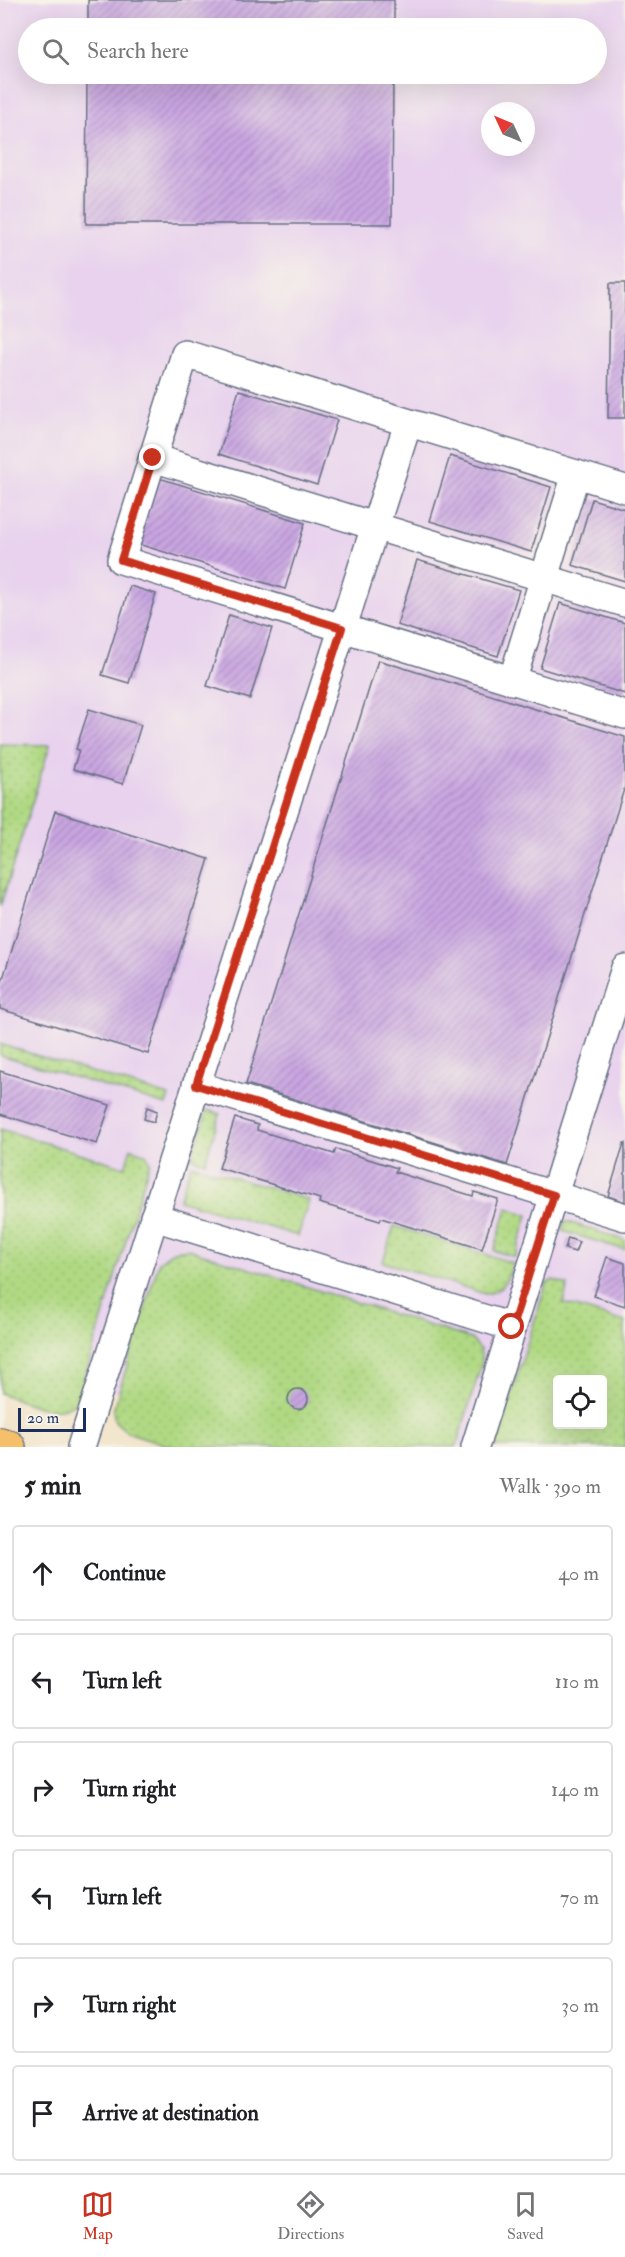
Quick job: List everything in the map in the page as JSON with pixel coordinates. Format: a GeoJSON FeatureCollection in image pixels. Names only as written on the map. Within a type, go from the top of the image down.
{"type":"FeatureCollection","features":[{"type":"Feature","properties":{"kind":"main road"},"geometry":{"type":"LineString","coordinates":[[0,1444],[9,1447]]}},
{"type":"Feature","properties":{"kind":"lane"},"geometry":{"type":"LineString","coordinates":[[625,489],[185,354],[121,560],[625,715]]}},
{"type":"Feature","properties":{"kind":"lane"},"geometry":{"type":"LineString","coordinates":[[81,1447],[408,423]]}},
{"type":"Feature","properties":{"kind":"lane"},"geometry":{"type":"LineString","coordinates":[[153,458],[625,603]]}},
{"type":"Feature","properties":{"kind":"lane"},"geometry":{"type":"LineString","coordinates":[[512,681],[576,474]]}},
{"type":"Feature","properties":{"kind":"lane"},"geometry":{"type":"LineString","coordinates":[[475,1447],[625,968]]}},
{"type":"Feature","properties":{"kind":"lane"},"geometry":{"type":"LineString","coordinates":[[196,1085],[625,1217]]}},
{"type":"Feature","properties":{"kind":"lane"},"geometry":{"type":"LineString","coordinates":[[154,1217],[512,1327]]}},
{"type":"Feature","properties":{"kind":"shaded area"},"geometry":{"type":"Polygon","coordinates":[[[0,0],[625,0],[625,1447],[294,1447],[0,1356],[0,0]]]}},
{"type":"Feature","properties":{"kind":"green space"},"geometry":{"type":"Polygon","coordinates":[[[0,744],[50,745],[0,907],[0,744]]]}},
{"type":"Feature","properties":{"kind":"green space"},"geometry":{"type":"Polygon","coordinates":[[[0,1044],[169,1096],[166,1105],[0,1055],[0,1044]]]}},
{"type":"Feature","properties":{"kind":"green space"},"geometry":{"type":"Polygon","coordinates":[[[207,1110],[220,1114],[205,1162],[192,1158],[207,1110]]]}},
{"type":"Feature","properties":{"kind":"green space"},"geometry":{"type":"Polygon","coordinates":[[[0,1129],[125,1167],[131,1148],[146,1154],[150,1161],[79,1396],[73,1404],[64,1408],[42,1408],[0,1393],[0,1129]]]}},
{"type":"Feature","properties":{"kind":"green space"},"geometry":{"type":"Polygon","coordinates":[[[191,1164],[309,1200],[298,1236],[179,1200],[191,1164]]]}},
{"type":"Feature","properties":{"kind":"green space"},"geometry":{"type":"Polygon","coordinates":[[[507,1208],[528,1215],[515,1257],[494,1251],[507,1208]]]}},
{"type":"Feature","properties":{"kind":"green space"},"geometry":{"type":"Polygon","coordinates":[[[565,1221],[625,1240],[625,1250],[562,1231],[565,1221]]]}},
{"type":"Feature","properties":{"kind":"green space"},"geometry":{"type":"Polygon","coordinates":[[[394,1226],[513,1263],[504,1284],[496,1291],[485,1294],[383,1262],[394,1226]]]}},
{"type":"Feature","properties":{"kind":"green space"},"geometry":{"type":"Polygon","coordinates":[[[188,1249],[471,1339],[480,1349],[482,1363],[456,1447],[173,1447],[127,1432],[115,1421],[113,1411],[159,1262],[173,1251],[188,1249]]]}},
{"type":"Feature","properties":{"kind":"green space"},"geometry":{"type":"Polygon","coordinates":[[[553,1280],[568,1285],[563,1303],[625,1322],[625,1447],[495,1447],[546,1284],[553,1280]]]}},
{"type":"Feature","properties":{"kind":"building"},"geometry":{"type":"Polygon","coordinates":[[[88,0],[394,0],[394,18],[88,18],[88,0]]]}},
{"type":"Feature","properties":{"kind":"building"},"geometry":{"type":"Polygon","coordinates":[[[87,84],[393,84],[392,224],[86,224],[87,84]]]}},
{"type":"Feature","properties":{"kind":"building"},"geometry":{"type":"Polygon","coordinates":[[[610,283],[625,283],[625,418],[608,418],[610,283]]]}},
{"type":"Feature","properties":{"kind":"building"},"geometry":{"type":"Polygon","coordinates":[[[239,390],[337,420],[317,485],[219,454],[239,390]]]}},
{"type":"Feature","properties":{"kind":"building"},"geometry":{"type":"Polygon","coordinates":[[[450,456],[551,487],[531,552],[430,521],[450,456]]]}},
{"type":"Feature","properties":{"kind":"building"},"geometry":{"type":"Polygon","coordinates":[[[159,478],[305,523],[285,589],[138,544],[159,478]]]}},
{"type":"Feature","properties":{"kind":"building"},"geometry":{"type":"Polygon","coordinates":[[[592,499],[625,509],[625,581],[572,565],[592,499]]]}},
{"type":"Feature","properties":{"kind":"building"},"geometry":{"type":"Polygon","coordinates":[[[417,560],[519,590],[498,656],[397,625],[417,560]]]}},
{"type":"Feature","properties":{"kind":"building"},"geometry":{"type":"Polygon","coordinates":[[[130,586],[156,594],[129,683],[102,675],[130,586]]]}},
{"type":"Feature","properties":{"kind":"building"},"geometry":{"type":"Polygon","coordinates":[[[560,603],[625,623],[625,694],[540,668],[560,603]]]}},
{"type":"Feature","properties":{"kind":"building"},"geometry":{"type":"Polygon","coordinates":[[[229,615],[272,628],[250,699],[207,686],[229,615]]]}},
{"type":"Feature","properties":{"kind":"building"},"geometry":{"type":"Polygon","coordinates":[[[378,660],[625,737],[625,786],[507,1165],[246,1084],[378,660]]]}},
{"type":"Feature","properties":{"kind":"building"},"geometry":{"type":"Polygon","coordinates":[[[89,709],[141,725],[123,784],[73,769],[79,750],[76,749],[89,709]]]}},
{"type":"Feature","properties":{"kind":"building"},"geometry":{"type":"Polygon","coordinates":[[[55,811],[209,859],[148,1054],[0,1009],[0,988],[55,811]]]}},
{"type":"Feature","properties":{"kind":"building"},"geometry":{"type":"Polygon","coordinates":[[[0,1071],[110,1105],[97,1144],[0,1114],[0,1071]]]}},
{"type":"Feature","properties":{"kind":"building"},"geometry":{"type":"Polygon","coordinates":[[[147,1107],[157,1111],[154,1122],[144,1119],[147,1107]]]}},
{"type":"Feature","properties":{"kind":"building"},"geometry":{"type":"Polygon","coordinates":[[[235,1118],[258,1125],[257,1130],[334,1154],[336,1149],[397,1168],[395,1172],[473,1196],[474,1192],[498,1199],[482,1249],[381,1218],[380,1221],[319,1203],[320,1199],[219,1168],[235,1118]]]}},
{"type":"Feature","properties":{"kind":"building"},"geometry":{"type":"Polygon","coordinates":[[[625,1143],[625,1202],[608,1196],[625,1143]]]}},
{"type":"Feature","properties":{"kind":"building"},"geometry":{"type":"Polygon","coordinates":[[[568,1238],[579,1242],[575,1252],[565,1249],[568,1238]]]}},
{"type":"Feature","properties":{"kind":"building"},"geometry":{"type":"Polygon","coordinates":[[[607,1257],[625,1263],[625,1306],[594,1296],[607,1257]]]}},
{"type":"Feature","properties":{"kind":"building"},"geometry":{"type":"Polygon","coordinates":[[[298,1389],[305,1392],[308,1399],[305,1406],[298,1409],[291,1406],[288,1399],[291,1392],[298,1389]]]}},
{"type":"Feature","properties":{"kind":"route"},"geometry":{"type":"LineString","coordinates":[[153,458],[121,560],[342,628],[196,1085],[554,1195],[512,1327]]}}]}
